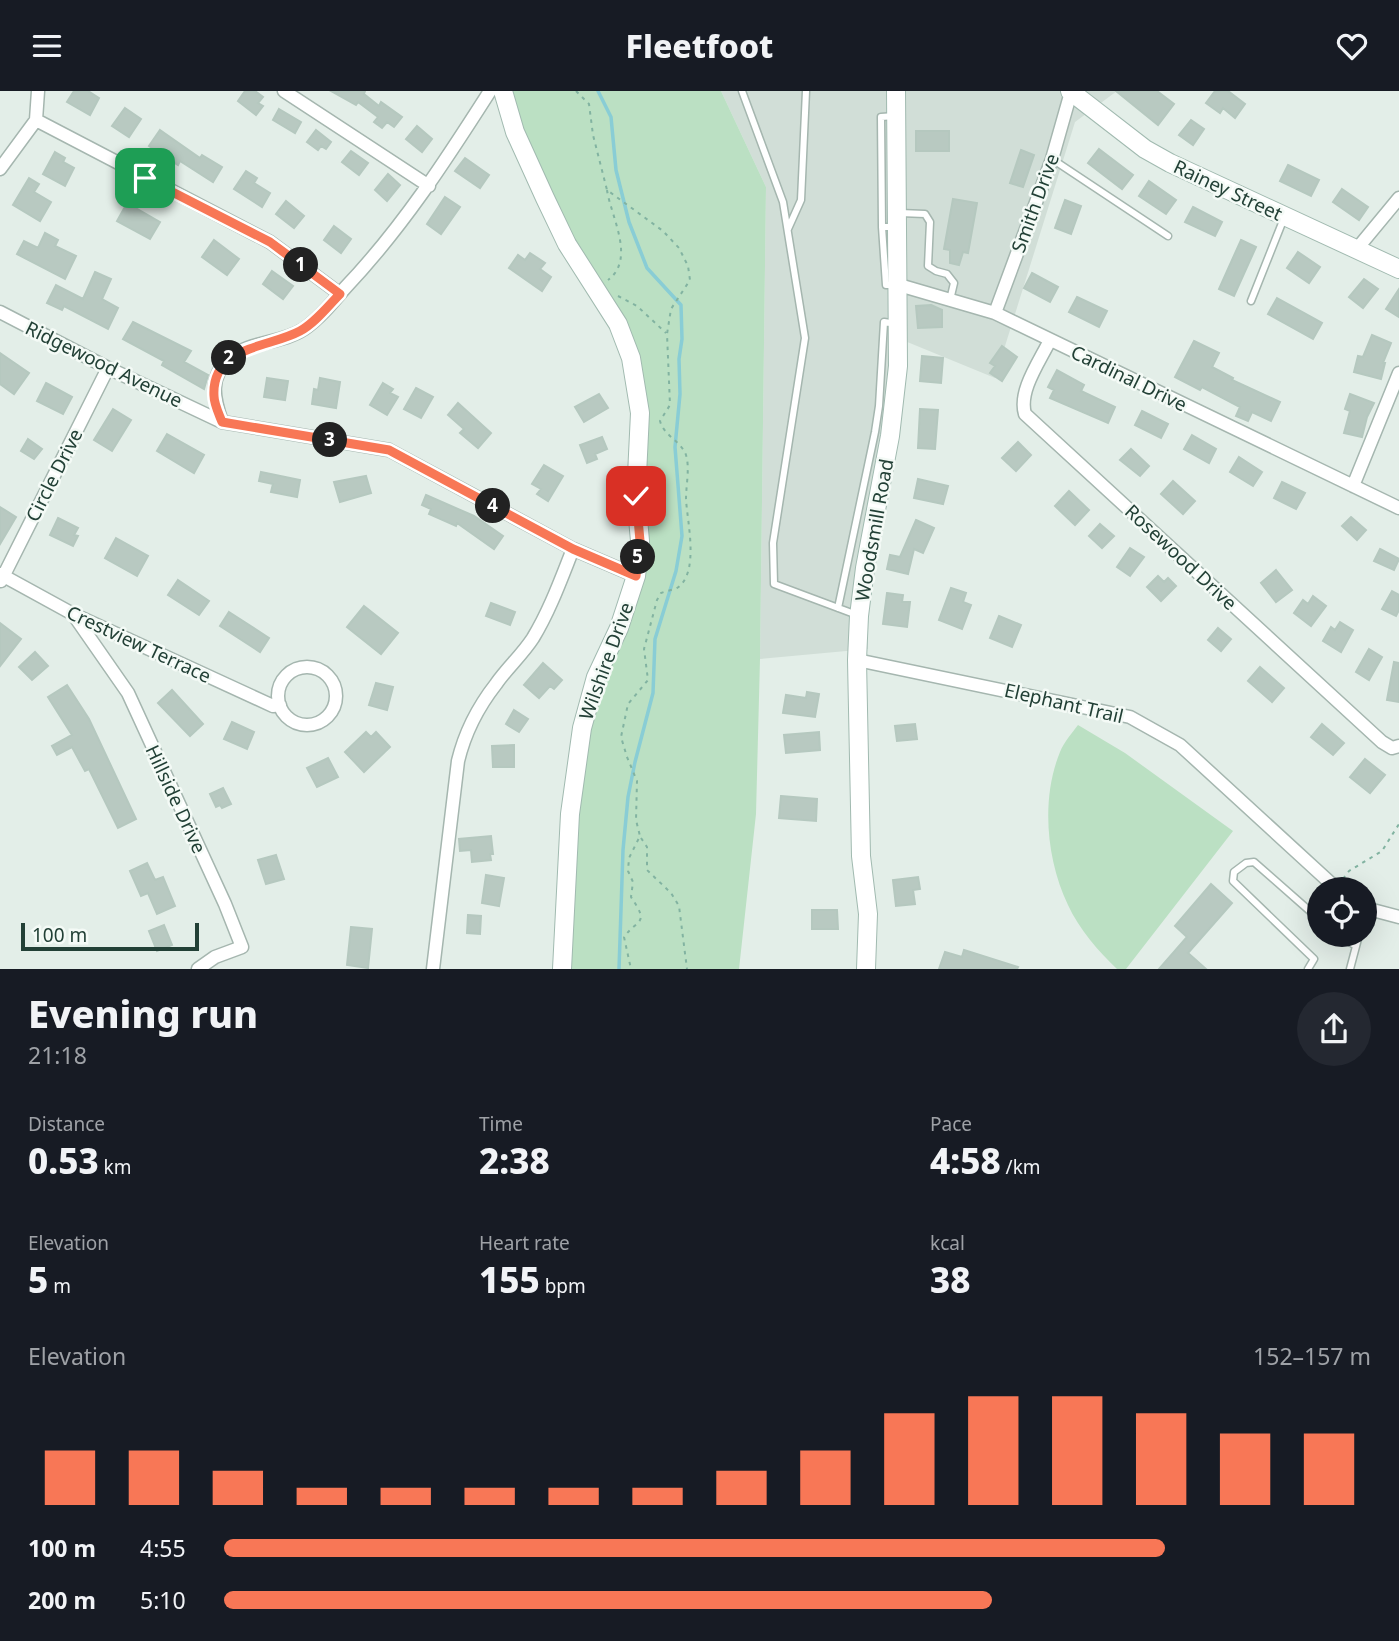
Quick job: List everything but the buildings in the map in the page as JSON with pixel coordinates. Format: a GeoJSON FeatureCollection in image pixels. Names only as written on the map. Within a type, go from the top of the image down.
{"type":"FeatureCollection","features":[{"type":"Feature","properties":{"kind":"street"},"geometry":{"type":"LineString","coordinates":[[0,169],[36,120],[38,91]]}},
{"type":"Feature","properties":{"kind":"street"},"geometry":{"type":"LineString","coordinates":[[284,91],[429,186]]}},
{"type":"Feature","properties":{"kind":"street"},"geometry":{"type":"LineString","coordinates":[[222,422],[214,397],[217,376],[229,359],[244,350],[280,341],[304,329],[340,294],[365,268],[429,186],[490,91]]}},
{"type":"Feature","properties":{"kind":"street","name":"Wilshire Drive"},"geometry":{"type":"LineString","coordinates":[[503,91],[515,132],[567,244],[618,324],[631,358],[639,413],[636,496],[640,541],[636,576],[619,628],[596,677],[582,728],[570,814],[562,969]]}},
{"type":"Feature","properties":{"kind":"street","name":"Woodsmill Road"},"geometry":{"type":"LineString","coordinates":[[866,969],[868,914],[861,856],[857,660],[859,616],[882,434],[895,401],[899,324],[899,285],[893,222],[896,91]]}},
{"type":"Feature","properties":{"kind":"street","name":"Smith Drive"},"geometry":{"type":"LineString","coordinates":[[995,313],[1052,159],[1071,91]]}},
{"type":"Feature","properties":{"kind":"street","name":"Rainey Street"},"geometry":{"type":"LineString","coordinates":[[1071,91],[1145,149],[1170,163],[1399,269]]}},
{"type":"Feature","properties":{"kind":"street"},"geometry":{"type":"LineString","coordinates":[[36,120],[270,242],[340,294]]}},
{"type":"Feature","properties":{"kind":"street"},"geometry":{"type":"LineString","coordinates":[[1356,250],[1399,198]]}},
{"type":"Feature","properties":{"kind":"street","name":"Cardinal Drive"},"geometry":{"type":"LineString","coordinates":[[899,285],[995,313],[1399,508]]}},
{"type":"Feature","properties":{"kind":"street","name":"Ridgewood Avenue"},"geometry":{"type":"LineString","coordinates":[[0,312],[108,369],[222,422],[389,450],[573,549],[636,576]]}},
{"type":"Feature","properties":{"kind":"street","name":"Rosewood Drive"},"geometry":{"type":"LineString","coordinates":[[1050,340],[1026,390],[1022,404],[1025,414],[1382,742],[1392,748],[1399,746]]}},
{"type":"Feature","properties":{"kind":"street","name":"Circle Drive"},"geometry":{"type":"LineString","coordinates":[[1,577],[108,369]]}},
{"type":"Feature","properties":{"kind":"street"},"geometry":{"type":"LineString","coordinates":[[1353,486],[1399,373]]}},
{"type":"Feature","properties":{"kind":"street"},"geometry":{"type":"LineString","coordinates":[[433,969],[458,761],[463,742],[496,683],[524,652],[534,635],[573,549]]}},
{"type":"Feature","properties":{"kind":"street","name":"Crestview Terrace"},"geometry":{"type":"LineString","coordinates":[[1,577],[74,614],[273,706],[280,705]]}},
{"type":"Feature","properties":{"kind":"street","name":"Hillside Drive"},"geometry":{"type":"LineString","coordinates":[[74,614],[128,693],[242,947],[215,957],[198,969]]}},
{"type":"Feature","properties":{"kind":"street","name":"Elephant Trail"},"geometry":{"type":"LineString","coordinates":[[857,660],[1130,717],[1180,745],[1324,877]]}},
{"type":"Feature","properties":{"kind":"street"},"geometry":{"type":"LineString","coordinates":[[301,667],[320,670],[334,684],[336,703],[326,718],[318,723],[300,724],[285,713],[280,705],[280,686],[292,671],[301,667]]}},
{"type":"Feature","properties":{"kind":"street"},"geometry":{"type":"LineString","coordinates":[[1377,912],[1399,917]]}},
{"type":"Feature","properties":{"kind":"lane"},"geometry":{"type":"LineString","coordinates":[[742,91],[783,202],[805,338],[772,543],[774,584],[859,616]]}},
{"type":"Feature","properties":{"kind":"lane"},"geometry":{"type":"LineString","coordinates":[[788,231],[802,200],[806,91]]}},
{"type":"Feature","properties":{"kind":"lane"},"geometry":{"type":"LineString","coordinates":[[1052,159],[1168,236]]}},
{"type":"Feature","properties":{"kind":"lane"},"geometry":{"type":"LineString","coordinates":[[893,222],[925,214],[930,222],[928,266],[947,274],[954,283],[950,300]]}},
{"type":"Feature","properties":{"kind":"lane"},"geometry":{"type":"LineString","coordinates":[[1251,301],[1285,216]]}},
{"type":"Feature","properties":{"kind":"lane"},"geometry":{"type":"LineString","coordinates":[[838,608],[882,434]]}},
{"type":"Feature","properties":{"kind":"lane"},"geometry":{"type":"LineString","coordinates":[[1307,909],[1254,862],[1246,863],[1234,872],[1233,881],[1314,959],[1308,969]]}},
{"type":"Feature","properties":{"kind":"lane"},"geometry":{"type":"LineString","coordinates":[[1350,969],[1356,947]]}},
{"type":"Feature","properties":{"kind":"path"},"geometry":{"type":"LineString","coordinates":[[576,91],[589,104],[593,135],[620,238],[621,256],[618,270],[612,277],[594,286]]}},
{"type":"Feature","properties":{"kind":"path"},"geometry":{"type":"LineString","coordinates":[[607,190],[663,231],[684,257],[690,280],[688,287],[671,309],[667,334],[670,405],[660,421],[687,457],[686,501],[691,552],[684,580],[677,588],[661,593],[657,600],[644,649],[648,680],[628,704],[621,737],[638,781],[636,820],[640,836],[647,847],[647,870],[671,893],[679,906],[687,969]]}},
{"type":"Feature","properties":{"kind":"path"},"geometry":{"type":"LineString","coordinates":[[618,296],[637,306],[667,334]]}},
{"type":"Feature","properties":{"kind":"path"},"geometry":{"type":"LineString","coordinates":[[1345,877],[1349,871],[1382,851],[1399,824]]}},
{"type":"Feature","properties":{"kind":"path"},"geometry":{"type":"LineString","coordinates":[[631,969],[624,937],[637,926],[641,917],[639,907],[631,897],[633,882],[628,871],[629,858],[640,836]]}},
{"type":"Feature","properties":{"kind":"shaded area"},"geometry":{"type":"Polygon","coordinates":[[[721,91],[1117,91],[1075,122],[995,378],[900,339],[861,550],[868,649],[760,659],[766,187],[721,91]]]}},
{"type":"Feature","properties":{"kind":"green space"},"geometry":{"type":"Polygon","coordinates":[[[503,91],[721,91],[766,187],[756,814],[739,969],[564,969],[576,714],[632,584],[633,355],[592,289],[503,91]]]}},
{"type":"Feature","properties":{"kind":"green space"},"geometry":{"type":"Polygon","coordinates":[[[1078,725],[1125,753],[1233,831],[1126,969],[1117,969],[1078,923],[1061,887],[1051,849],[1048,808],[1054,770],[1062,748],[1078,725]]]}},
{"type":"Feature","properties":{"kind":"waterway"},"geometry":{"type":"LineString","coordinates":[[598,91],[611,117],[616,170],[629,222],[647,268],[681,305],[682,339],[675,447],[682,536],[676,571],[655,639],[653,693],[628,797],[623,850],[619,969]]}},
{"type":"Feature","properties":{"kind":"route"},"geometry":{"type":"LineString","coordinates":[[145,178],[270,242],[340,294],[304,329],[280,341],[244,350],[229,359],[217,376],[214,397],[222,422],[389,450],[573,549],[636,576],[640,541],[636,496]]}}]}
